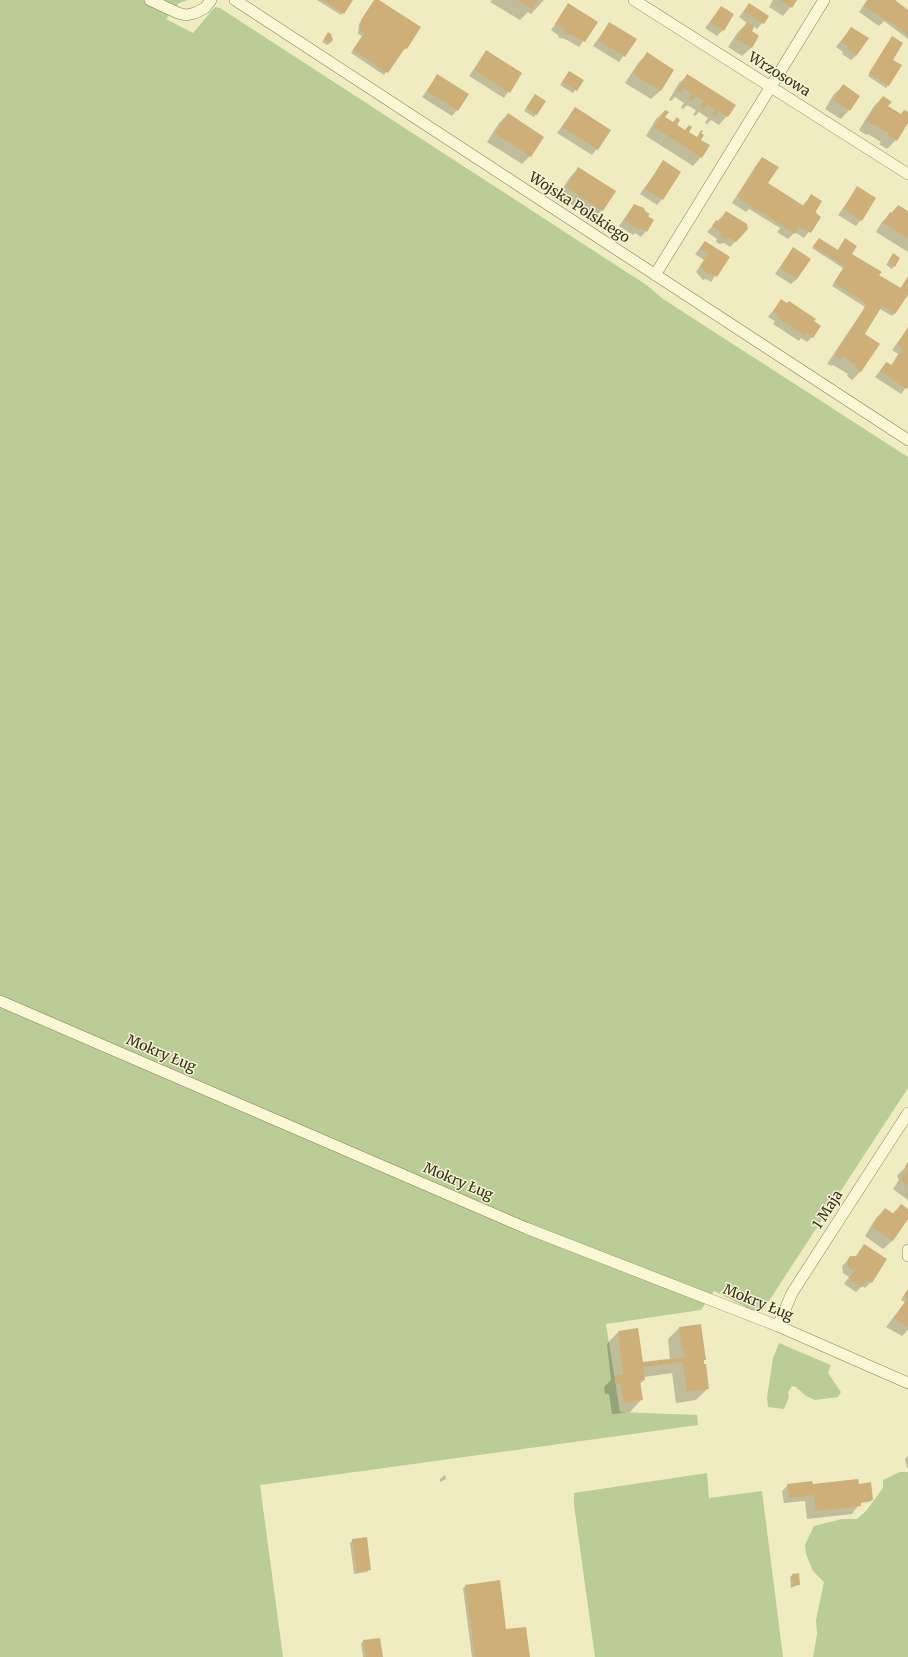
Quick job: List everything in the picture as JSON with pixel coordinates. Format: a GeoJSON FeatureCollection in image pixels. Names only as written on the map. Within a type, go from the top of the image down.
{"type":"FeatureCollection","features":[{"type":"Feature","properties":{"kind":"street"},"geometry":{"type":"LineString","coordinates":[[150,0],[178,13],[186,14],[195,13],[205,8],[211,0]]}},
{"type":"Feature","properties":{"kind":"street","name":"Wojska Polskiego"},"geometry":{"type":"LineString","coordinates":[[235,0],[908,440]]}},
{"type":"Feature","properties":{"kind":"street","name":"Wrzosowa"},"geometry":{"type":"LineString","coordinates":[[634,0],[770,88],[908,174]]}},
{"type":"Feature","properties":{"kind":"street"},"geometry":{"type":"LineString","coordinates":[[655,275],[824,0]]}},
{"type":"Feature","properties":{"kind":"street","name":"Mokry Ług"},"geometry":{"type":"LineString","coordinates":[[0,1001],[526,1228],[778,1326],[908,1383]]}},
{"type":"Feature","properties":{"kind":"street","name":"1 Maja"},"geometry":{"type":"LineString","coordinates":[[778,1326],[792,1293],[908,1113]]}},
{"type":"Feature","properties":{"kind":"street"},"geometry":{"type":"LineString","coordinates":[[908,1250],[908,1256]]}},
{"type":"Feature","properties":{"kind":"green space"},"geometry":{"type":"Polygon","coordinates":[[[0,0],[188,0],[179,3],[166,19],[193,33],[215,7],[220,8],[648,286],[663,299],[908,457],[908,1088],[763,1310],[752,1310],[714,1291],[701,1310],[606,1324],[620,1412],[697,1415],[698,1425],[260,1485],[283,1657],[0,1657],[0,0]]]}},
{"type":"Feature","properties":{"kind":"green space"},"geometry":{"type":"Polygon","coordinates":[[[779,1343],[831,1365],[828,1373],[841,1392],[838,1397],[815,1400],[806,1396],[796,1387],[792,1386],[788,1392],[789,1397],[784,1409],[768,1407],[767,1398],[773,1358],[779,1343]]]}},
{"type":"Feature","properties":{"kind":"green space"},"geometry":{"type":"Polygon","coordinates":[[[900,1472],[908,1472],[908,1657],[813,1657],[817,1634],[816,1620],[824,1582],[813,1571],[806,1554],[805,1545],[814,1526],[842,1519],[857,1519],[866,1511],[883,1488],[883,1480],[900,1472]]]}},
{"type":"Feature","properties":{"kind":"green space"},"geometry":{"type":"Polygon","coordinates":[[[707,1473],[709,1498],[762,1491],[783,1657],[595,1657],[574,1505],[574,1493],[707,1473]]]}},
{"type":"Feature","properties":{"kind":"building"},"geometry":{"type":"Polygon","coordinates":[[[323,0],[353,0],[344,14],[323,0]]]}},
{"type":"Feature","properties":{"kind":"building"},"geometry":{"type":"Polygon","coordinates":[[[374,0],[379,0],[421,27],[407,49],[405,48],[388,73],[353,50],[364,33],[360,31],[361,20],[374,0]]]}},
{"type":"Feature","properties":{"kind":"building"},"geometry":{"type":"Polygon","coordinates":[[[517,0],[538,0],[532,9],[517,0]]]}},
{"type":"Feature","properties":{"kind":"building"},"geometry":{"type":"Polygon","coordinates":[[[780,0],[797,0],[792,8],[780,0]]]}},
{"type":"Feature","properties":{"kind":"building"},"geometry":{"type":"Polygon","coordinates":[[[868,0],[895,0],[908,10],[908,35],[886,19],[886,21],[864,6],[868,0]]]}},
{"type":"Feature","properties":{"kind":"building"},"geometry":{"type":"Polygon","coordinates":[[[568,3],[598,22],[585,42],[571,34],[568,35],[564,33],[564,29],[555,24],[568,3]]]}},
{"type":"Feature","properties":{"kind":"building"},"geometry":{"type":"Polygon","coordinates":[[[749,3],[769,16],[764,24],[744,11],[749,3]]]}},
{"type":"Feature","properties":{"kind":"building"},"geometry":{"type":"Polygon","coordinates":[[[721,6],[734,14],[724,31],[710,22],[721,6]]]}},
{"type":"Feature","properties":{"kind":"building"},"geometry":{"type":"Polygon","coordinates":[[[609,22],[637,39],[625,57],[598,40],[609,22]]]}},
{"type":"Feature","properties":{"kind":"building"},"geometry":{"type":"Polygon","coordinates":[[[747,22],[754,27],[752,31],[759,36],[752,48],[736,39],[747,22]]]}},
{"type":"Feature","properties":{"kind":"building"},"geometry":{"type":"Polygon","coordinates":[[[851,27],[869,38],[857,55],[846,48],[848,46],[841,42],[851,27]]]}},
{"type":"Feature","properties":{"kind":"building"},"geometry":{"type":"Polygon","coordinates":[[[328,32],[331,34],[333,40],[330,43],[324,39],[328,32]]]}},
{"type":"Feature","properties":{"kind":"building"},"geometry":{"type":"Polygon","coordinates":[[[892,36],[903,43],[893,60],[902,65],[889,86],[869,73],[892,36]]]}},
{"type":"Feature","properties":{"kind":"building"},"geometry":{"type":"Polygon","coordinates":[[[486,50],[522,73],[510,93],[474,70],[486,50]]]}},
{"type":"Feature","properties":{"kind":"building"},"geometry":{"type":"Polygon","coordinates":[[[647,52],[674,70],[661,91],[633,74],[647,52]]]}},
{"type":"Feature","properties":{"kind":"building"},"geometry":{"type":"Polygon","coordinates":[[[569,71],[584,80],[577,91],[562,82],[569,71]]]}},
{"type":"Feature","properties":{"kind":"building"},"geometry":{"type":"Polygon","coordinates":[[[437,74],[469,94],[458,111],[427,91],[437,74]]]}},
{"type":"Feature","properties":{"kind":"building"},"geometry":{"type":"Polygon","coordinates":[[[687,74],[736,105],[728,117],[719,111],[716,116],[712,114],[715,109],[707,104],[704,109],[700,106],[704,101],[696,96],[692,101],[689,99],[692,94],[684,88],[681,93],[677,91],[687,74]]]}},
{"type":"Feature","properties":{"kind":"building"},"geometry":{"type":"Polygon","coordinates":[[[843,84],[860,96],[850,111],[833,100],[843,84]]]}},
{"type":"Feature","properties":{"kind":"building"},"geometry":{"type":"Polygon","coordinates":[[[535,94],[546,101],[537,115],[526,108],[535,94]]]}},
{"type":"Feature","properties":{"kind":"building"},"geometry":{"type":"Polygon","coordinates":[[[883,96],[892,102],[888,106],[901,114],[904,110],[908,112],[908,123],[897,141],[887,135],[889,133],[866,121],[883,96]]]}},
{"type":"Feature","properties":{"kind":"building"},"geometry":{"type":"Polygon","coordinates":[[[575,107],[611,130],[598,150],[562,127],[575,107]]]}},
{"type":"Feature","properties":{"kind":"building"},"geometry":{"type":"Polygon","coordinates":[[[665,110],[669,112],[665,117],[673,122],[677,117],[680,120],[677,125],[685,130],[689,125],[692,127],[689,132],[697,137],[701,130],[703,131],[701,133],[704,135],[701,140],[710,145],[702,158],[654,127],[665,110]]]}},
{"type":"Feature","properties":{"kind":"building"},"geometry":{"type":"Polygon","coordinates":[[[508,113],[544,137],[531,157],[495,133],[508,113]]]}},
{"type":"Feature","properties":{"kind":"building"},"geometry":{"type":"Polygon","coordinates":[[[762,157],[779,167],[768,183],[804,206],[811,194],[822,201],[816,211],[821,217],[811,233],[799,227],[795,234],[737,197],[762,157]]]}},
{"type":"Feature","properties":{"kind":"building"},"geometry":{"type":"Polygon","coordinates":[[[663,160],[681,172],[663,200],[645,189],[663,160]]]}},
{"type":"Feature","properties":{"kind":"building"},"geometry":{"type":"Polygon","coordinates":[[[578,167],[616,191],[603,211],[566,187],[578,167]]]}},
{"type":"Feature","properties":{"kind":"building"},"geometry":{"type":"Polygon","coordinates":[[[857,186],[876,198],[862,221],[843,209],[857,186]]]}},
{"type":"Feature","properties":{"kind":"building"},"geometry":{"type":"Polygon","coordinates":[[[634,204],[644,208],[645,211],[650,214],[648,216],[654,220],[647,232],[641,228],[640,230],[624,220],[634,204]]]}},
{"type":"Feature","properties":{"kind":"building"},"geometry":{"type":"Polygon","coordinates":[[[898,205],[908,211],[908,238],[883,223],[890,212],[892,213],[898,205]]]}},
{"type":"Feature","properties":{"kind":"building"},"geometry":{"type":"Polygon","coordinates":[[[726,211],[747,224],[748,229],[736,242],[730,238],[725,239],[720,236],[722,233],[712,226],[716,220],[720,222],[726,211]]]}},
{"type":"Feature","properties":{"kind":"building"},"geometry":{"type":"Polygon","coordinates":[[[819,238],[838,250],[845,238],[857,246],[852,254],[882,272],[879,275],[901,288],[908,277],[908,295],[895,314],[882,306],[865,334],[880,344],[861,372],[855,367],[856,365],[842,356],[841,359],[835,355],[867,304],[834,283],[845,266],[813,246],[819,238]]]}},
{"type":"Feature","properties":{"kind":"building"},"geometry":{"type":"Polygon","coordinates":[[[705,241],[730,257],[717,277],[712,274],[709,275],[700,266],[709,254],[700,248],[705,241]]]}},
{"type":"Feature","properties":{"kind":"building"},"geometry":{"type":"Polygon","coordinates":[[[793,247],[811,259],[797,279],[780,268],[793,247]]]}},
{"type":"Feature","properties":{"kind":"building"},"geometry":{"type":"Polygon","coordinates":[[[893,253],[900,258],[895,267],[888,262],[893,253]]]}},
{"type":"Feature","properties":{"kind":"building"},"geometry":{"type":"Polygon","coordinates":[[[781,299],[787,303],[789,301],[816,319],[814,321],[821,326],[813,338],[807,333],[805,336],[778,318],[779,315],[773,311],[781,299]]]}},
{"type":"Feature","properties":{"kind":"building"},"geometry":{"type":"Polygon","coordinates":[[[908,327],[907,389],[880,371],[886,362],[892,365],[903,349],[897,344],[908,327]]]}},
{"type":"Feature","properties":{"kind":"building"},"geometry":{"type":"Polygon","coordinates":[[[908,1162],[908,1185],[901,1180],[907,1171],[905,1166],[908,1162]]]}},
{"type":"Feature","properties":{"kind":"building"},"geometry":{"type":"Polygon","coordinates":[[[901,1204],[908,1209],[908,1219],[893,1241],[872,1227],[885,1208],[894,1214],[901,1204]]]}},
{"type":"Feature","properties":{"kind":"building"},"geometry":{"type":"Polygon","coordinates":[[[864,1244],[887,1259],[872,1283],[867,1280],[862,1287],[849,1278],[854,1271],[848,1267],[847,1261],[850,1256],[856,1256],[864,1244]]]}},
{"type":"Feature","properties":{"kind":"building"},"geometry":{"type":"Polygon","coordinates":[[[908,1289],[908,1327],[894,1318],[907,1299],[903,1297],[908,1289]]]}},
{"type":"Feature","properties":{"kind":"building"},"geometry":{"type":"Polygon","coordinates":[[[701,1324],[706,1360],[704,1360],[704,1364],[706,1364],[709,1389],[687,1392],[683,1362],[643,1367],[645,1380],[640,1381],[643,1400],[623,1403],[621,1383],[616,1384],[615,1375],[623,1374],[618,1331],[638,1328],[643,1362],[685,1357],[684,1351],[682,1351],[679,1327],[701,1324]]]}},
{"type":"Feature","properties":{"kind":"building"},"geometry":{"type":"Polygon","coordinates":[[[858,1479],[859,1484],[871,1482],[873,1500],[861,1502],[861,1506],[816,1511],[814,1495],[789,1498],[787,1484],[812,1481],[813,1484],[858,1479]]]}},
{"type":"Feature","properties":{"kind":"building"},"geometry":{"type":"Polygon","coordinates":[[[367,1537],[371,1570],[357,1572],[352,1539],[367,1537]]]}},
{"type":"Feature","properties":{"kind":"building"},"geometry":{"type":"Polygon","coordinates":[[[799,1573],[800,1585],[793,1586],[792,1574],[799,1573]]]}},
{"type":"Feature","properties":{"kind":"building"},"geometry":{"type":"Polygon","coordinates":[[[500,1580],[506,1629],[526,1627],[530,1657],[475,1657],[465,1585],[500,1580]]]}},
{"type":"Feature","properties":{"kind":"building"},"geometry":{"type":"Polygon","coordinates":[[[380,1638],[383,1657],[366,1657],[363,1640],[380,1638]]]}}]}
